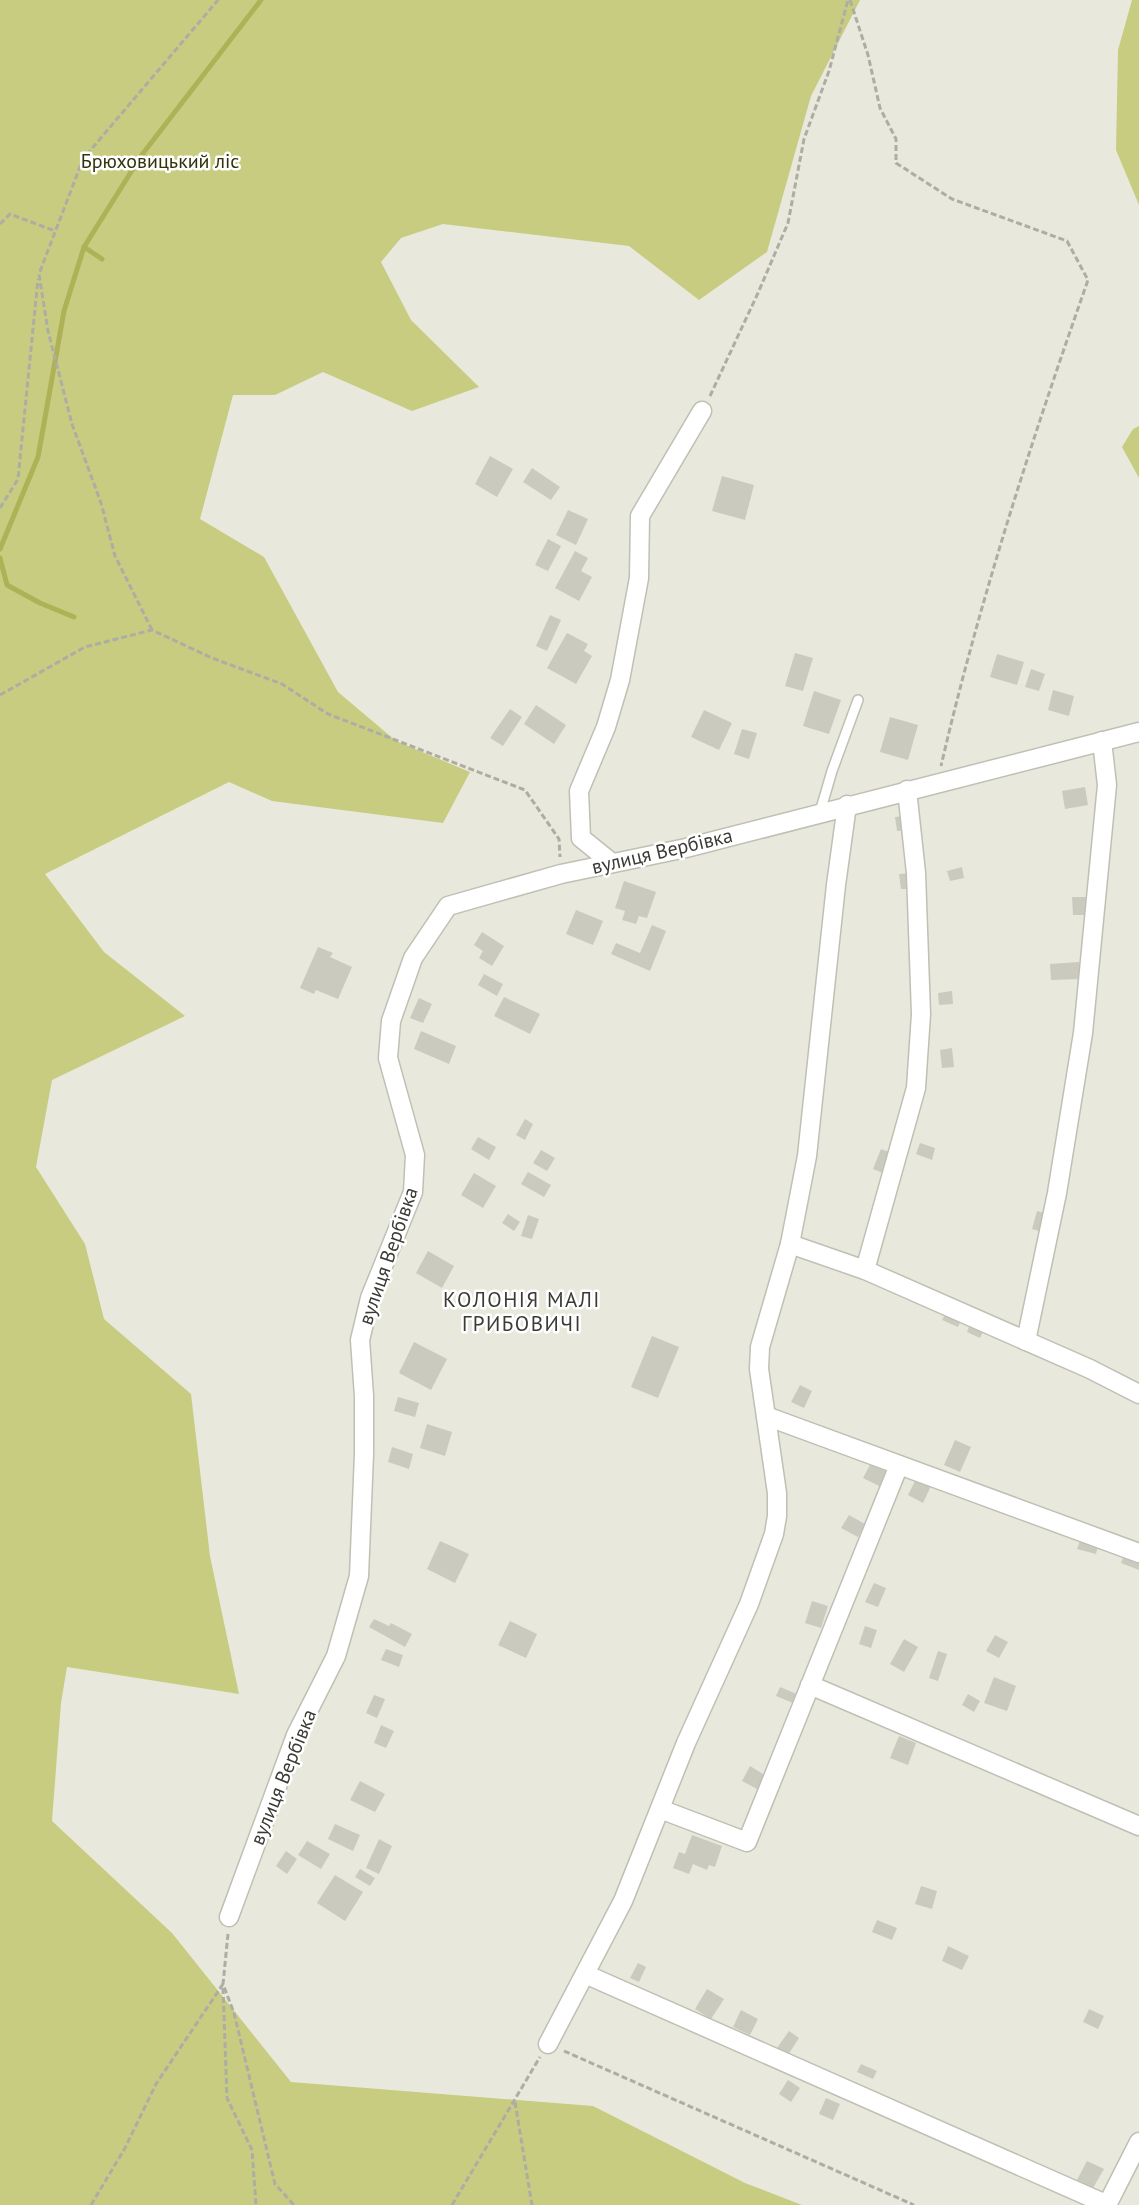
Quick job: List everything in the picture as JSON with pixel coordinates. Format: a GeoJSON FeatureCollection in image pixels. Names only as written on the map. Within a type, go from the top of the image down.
{"type":"FeatureCollection","features":[{"type":"Feature","properties":{"kind":"street"},"geometry":{"type":"LineString","coordinates":[[612,863],[581,838],[579,791],[606,728],[620,680],[639,578],[640,516],[702,411]]}},
{"type":"Feature","properties":{"kind":"street","name":"вулиця Вербівка"},"geometry":{"type":"LineString","coordinates":[[229,1917],[296,1735],[336,1656],[359,1576],[364,1443],[364,1396],[360,1340],[370,1298],[413,1192],[415,1155],[388,1059],[391,1021],[396,1000],[412,958],[448,906],[561,874],[686,848],[1139,732]]}},
{"type":"Feature","properties":{"kind":"street"},"geometry":{"type":"LineString","coordinates":[[1026,1341],[1057,1193],[1083,1033],[1107,785],[1102,741]]}},
{"type":"Feature","properties":{"kind":"street"},"geometry":{"type":"LineString","coordinates":[[865,1270],[916,1088],[921,1014],[916,873],[907,790]]}},
{"type":"Feature","properties":{"kind":"street"},"geometry":{"type":"LineString","coordinates":[[548,2044],[623,1901],[686,1743],[749,1604],[774,1534],[777,1493],[759,1369],[760,1347],[790,1244],[807,1156],[836,885],[847,805]]}},
{"type":"Feature","properties":{"kind":"street"},"geometry":{"type":"LineString","coordinates":[[790,1244],[865,1270],[1090,1369],[1139,1394]]}},
{"type":"Feature","properties":{"kind":"street"},"geometry":{"type":"LineString","coordinates":[[766,1416],[1139,1553]]}},
{"type":"Feature","properties":{"kind":"street"},"geometry":{"type":"LineString","coordinates":[[660,1809],[747,1842],[899,1465]]}},
{"type":"Feature","properties":{"kind":"street"},"geometry":{"type":"LineString","coordinates":[[810,1685],[1139,1826]]}},
{"type":"Feature","properties":{"kind":"street"},"geometry":{"type":"LineString","coordinates":[[585,1974],[1108,2205],[1139,2142]]}},
{"type":"Feature","properties":{"kind":"lane"},"geometry":{"type":"LineString","coordinates":[[820,812],[832,771],[858,700]]}},
{"type":"Feature","properties":{"kind":"path"},"geometry":{"type":"LineString","coordinates":[[0,508],[18,479],[39,274],[83,159],[218,0]]}},
{"type":"Feature","properties":{"kind":"path"},"geometry":{"type":"LineString","coordinates":[[702,411],[754,302],[788,223],[804,139],[829,70],[849,0]]}},
{"type":"Feature","properties":{"kind":"path"},"geometry":{"type":"LineString","coordinates":[[849,0],[868,55],[879,108],[896,139],[896,163],[952,199],[1067,241],[1088,280],[1017,489],[955,704],[937,783]]}},
{"type":"Feature","properties":{"kind":"path"},"geometry":{"type":"LineString","coordinates":[[0,224],[10,214],[55,231]]}},
{"type":"Feature","properties":{"kind":"path"},"geometry":{"type":"LineString","coordinates":[[39,274],[48,331],[72,424],[101,503],[115,556],[152,630],[212,658],[282,684],[328,714],[525,790],[559,839]]}},
{"type":"Feature","properties":{"kind":"path"},"geometry":{"type":"LineString","coordinates":[[0,695],[85,647],[152,630]]}},
{"type":"Feature","properties":{"kind":"path"},"geometry":{"type":"LineString","coordinates":[[229,1917],[223,1984],[227,2098],[252,2150],[256,2205]]}},
{"type":"Feature","properties":{"kind":"path"},"geometry":{"type":"LineString","coordinates":[[91,2205],[126,2148],[156,2084],[223,1984]]}},
{"type":"Feature","properties":{"kind":"path"},"geometry":{"type":"LineString","coordinates":[[223,1984],[234,2013],[275,2184],[294,2205]]}},
{"type":"Feature","properties":{"kind":"path"},"geometry":{"type":"LineString","coordinates":[[452,2205],[548,2044],[914,2205]]}},
{"type":"Feature","properties":{"kind":"path"},"geometry":{"type":"LineString","coordinates":[[515,2100],[532,2205]]}},
{"type":"Feature","properties":{"kind":"green space","name":"Брюховицький ліс"},"geometry":{"type":"Polygon","coordinates":[[[0,0],[860,0],[811,96],[767,252],[699,300],[629,246],[443,224],[401,238],[381,262],[411,320],[479,387],[412,411],[323,372],[275,395],[233,395],[200,519],[264,557],[338,692],[396,741],[470,772],[443,823],[272,801],[229,782],[45,874],[104,952],[185,1016],[52,1080],[36,1167],[85,1244],[104,1319],[191,1394],[210,1556],[239,1694],[67,1667],[61,1703],[52,1821],[172,1933],[291,2082],[593,2106],[745,2183],[802,2205],[0,2205],[0,0]]]}},
{"type":"Feature","properties":{"kind":"green space"},"geometry":{"type":"Polygon","coordinates":[[[1132,0],[1139,0],[1139,205],[1116,150],[1118,50],[1132,0]]]}},
{"type":"Feature","properties":{"kind":"green space"},"geometry":{"type":"Polygon","coordinates":[[[1139,426],[1139,478],[1122,447],[1133,429],[1139,426]]]}},
{"type":"Feature","properties":{"kind":"building"},"geometry":{"type":"Polygon","coordinates":[[[490,456],[513,469],[497,497],[475,484],[490,456]]]}},
{"type":"Feature","properties":{"kind":"building"},"geometry":{"type":"Polygon","coordinates":[[[532,468],[560,487],[551,500],[523,482],[532,468]]]}},
{"type":"Feature","properties":{"kind":"building"},"geometry":{"type":"Polygon","coordinates":[[[722,476],[754,485],[745,520],[712,511],[722,476]]]}},
{"type":"Feature","properties":{"kind":"building"},"geometry":{"type":"Polygon","coordinates":[[[568,510],[588,519],[576,545],[556,535],[568,510]]]}},
{"type":"Feature","properties":{"kind":"building"},"geometry":{"type":"Polygon","coordinates":[[[548,539],[561,546],[548,571],[535,565],[548,539]]]}},
{"type":"Feature","properties":{"kind":"building"},"geometry":{"type":"Polygon","coordinates":[[[575,551],[588,558],[581,571],[592,577],[579,601],[555,588],[575,551]]]}},
{"type":"Feature","properties":{"kind":"building"},"geometry":{"type":"Polygon","coordinates":[[[550,615],[561,620],[547,651],[536,646],[550,615]]]}},
{"type":"Feature","properties":{"kind":"building"},"geometry":{"type":"Polygon","coordinates":[[[567,633],[588,644],[584,651],[592,656],[576,684],[547,668],[567,633]]]}},
{"type":"Feature","properties":{"kind":"building"},"geometry":{"type":"Polygon","coordinates":[[[795,653],[813,658],[803,691],[785,686],[795,653]]]}},
{"type":"Feature","properties":{"kind":"building"},"geometry":{"type":"Polygon","coordinates":[[[997,654],[1024,662],[1017,685],[990,677],[997,654]]]}},
{"type":"Feature","properties":{"kind":"building"},"geometry":{"type":"Polygon","coordinates":[[[1031,669],[1045,674],[1039,691],[1025,687],[1031,669]]]}},
{"type":"Feature","properties":{"kind":"building"},"geometry":{"type":"Polygon","coordinates":[[[1053,690],[1074,696],[1069,716],[1048,710],[1053,690]]]}},
{"type":"Feature","properties":{"kind":"building"},"geometry":{"type":"Polygon","coordinates":[[[814,691],[841,700],[829,734],[803,726],[814,691]]]}},
{"type":"Feature","properties":{"kind":"building"},"geometry":{"type":"Polygon","coordinates":[[[536,705],[566,725],[554,744],[524,724],[536,705]]]}},
{"type":"Feature","properties":{"kind":"building"},"geometry":{"type":"Polygon","coordinates":[[[510,709],[522,717],[503,746],[490,738],[510,709]]]}},
{"type":"Feature","properties":{"kind":"building"},"geometry":{"type":"Polygon","coordinates":[[[704,710],[732,723],[719,750],[691,737],[704,710]]]}},
{"type":"Feature","properties":{"kind":"building"},"geometry":{"type":"Polygon","coordinates":[[[890,717],[918,725],[908,760],[880,752],[890,717]]]}},
{"type":"Feature","properties":{"kind":"building"},"geometry":{"type":"Polygon","coordinates":[[[742,729],[757,733],[749,759],[734,754],[742,729]]]}},
{"type":"Feature","properties":{"kind":"building"},"geometry":{"type":"Polygon","coordinates":[[[1085,787],[1088,805],[1065,809],[1062,791],[1085,787]]]}},
{"type":"Feature","properties":{"kind":"building"},"geometry":{"type":"Polygon","coordinates":[[[905,816],[907,830],[897,831],[895,817],[905,816]]]}},
{"type":"Feature","properties":{"kind":"building"},"geometry":{"type":"Polygon","coordinates":[[[962,867],[964,878],[950,881],[947,871],[962,867]]]}},
{"type":"Feature","properties":{"kind":"building"},"geometry":{"type":"Polygon","coordinates":[[[912,873],[913,889],[901,889],[899,874],[912,873]]]}},
{"type":"Feature","properties":{"kind":"building"},"geometry":{"type":"Polygon","coordinates":[[[624,881],[656,892],[647,918],[639,916],[636,924],[622,920],[625,911],[615,908],[624,881]]]}},
{"type":"Feature","properties":{"kind":"building"},"geometry":{"type":"Polygon","coordinates":[[[1072,897],[1086,897],[1085,915],[1073,915],[1072,897]]]}},
{"type":"Feature","properties":{"kind":"building"},"geometry":{"type":"Polygon","coordinates":[[[576,910],[603,921],[593,945],[566,934],[576,910]]]}},
{"type":"Feature","properties":{"kind":"building"},"geometry":{"type":"Polygon","coordinates":[[[652,925],[666,931],[650,971],[611,954],[616,943],[640,953],[652,925]]]}},
{"type":"Feature","properties":{"kind":"building"},"geometry":{"type":"Polygon","coordinates":[[[482,932],[504,946],[492,966],[479,958],[483,951],[474,945],[482,932]]]}},
{"type":"Feature","properties":{"kind":"building"},"geometry":{"type":"Polygon","coordinates":[[[318,947],[333,953],[330,957],[352,967],[338,999],[316,990],[314,994],[300,988],[318,947]]]}},
{"type":"Feature","properties":{"kind":"building"},"geometry":{"type":"Polygon","coordinates":[[[1079,962],[1080,979],[1051,980],[1050,964],[1079,962]]]}},
{"type":"Feature","properties":{"kind":"building"},"geometry":{"type":"Polygon","coordinates":[[[484,974],[503,984],[497,996],[478,985],[484,974]]]}},
{"type":"Feature","properties":{"kind":"building"},"geometry":{"type":"Polygon","coordinates":[[[952,991],[953,1004],[939,1005],[938,993],[952,991]]]}},
{"type":"Feature","properties":{"kind":"building"},"geometry":{"type":"Polygon","coordinates":[[[504,997],[540,1014],[530,1034],[494,1016],[504,997]]]}},
{"type":"Feature","properties":{"kind":"building"},"geometry":{"type":"Polygon","coordinates":[[[419,998],[432,1004],[423,1023],[410,1018],[419,998]]]}},
{"type":"Feature","properties":{"kind":"building"},"geometry":{"type":"Polygon","coordinates":[[[421,1031],[456,1046],[449,1064],[414,1049],[421,1031]]]}},
{"type":"Feature","properties":{"kind":"building"},"geometry":{"type":"Polygon","coordinates":[[[952,1048],[954,1067],[942,1068],[940,1050],[952,1048]]]}},
{"type":"Feature","properties":{"kind":"building"},"geometry":{"type":"Polygon","coordinates":[[[525,1119],[533,1124],[525,1140],[516,1135],[525,1119]]]}},
{"type":"Feature","properties":{"kind":"building"},"geometry":{"type":"Polygon","coordinates":[[[478,1137],[496,1147],[489,1160],[471,1149],[478,1137]]]}},
{"type":"Feature","properties":{"kind":"building"},"geometry":{"type":"Polygon","coordinates":[[[920,1143],[935,1148],[932,1160],[916,1154],[920,1143]]]}},
{"type":"Feature","properties":{"kind":"building"},"geometry":{"type":"Polygon","coordinates":[[[881,1149],[892,1153],[885,1174],[873,1169],[881,1149]]]}},
{"type":"Feature","properties":{"kind":"building"},"geometry":{"type":"Polygon","coordinates":[[[541,1150],[555,1158],[547,1171],[533,1163],[541,1150]]]}},
{"type":"Feature","properties":{"kind":"building"},"geometry":{"type":"Polygon","coordinates":[[[528,1172],[551,1185],[544,1197],[521,1184],[528,1172]]]}},
{"type":"Feature","properties":{"kind":"building"},"geometry":{"type":"Polygon","coordinates":[[[474,1173],[496,1186],[483,1208],[461,1195],[474,1173]]]}},
{"type":"Feature","properties":{"kind":"building"},"geometry":{"type":"Polygon","coordinates":[[[1037,1211],[1048,1214],[1043,1232],[1032,1229],[1037,1211]]]}},
{"type":"Feature","properties":{"kind":"building"},"geometry":{"type":"Polygon","coordinates":[[[508,1214],[520,1222],[514,1231],[502,1223],[508,1214]]]}},
{"type":"Feature","properties":{"kind":"building"},"geometry":{"type":"Polygon","coordinates":[[[528,1215],[539,1219],[532,1239],[521,1236],[528,1215]]]}},
{"type":"Feature","properties":{"kind":"building"},"geometry":{"type":"Polygon","coordinates":[[[428,1251],[454,1266],[442,1288],[416,1273],[428,1251]]]}},
{"type":"Feature","properties":{"kind":"building"},"geometry":{"type":"Polygon","coordinates":[[[948,1309],[963,1316],[958,1327],[942,1320],[948,1309]]]}},
{"type":"Feature","properties":{"kind":"building"},"geometry":{"type":"Polygon","coordinates":[[[971,1322],[985,1327],[980,1338],[967,1332],[971,1322]]]}},
{"type":"Feature","properties":{"kind":"building"},"geometry":{"type":"Polygon","coordinates":[[[652,1336],[679,1347],[658,1398],[631,1387],[652,1336]]]}},
{"type":"Feature","properties":{"kind":"building"},"geometry":{"type":"Polygon","coordinates":[[[414,1342],[447,1359],[431,1390],[399,1373],[414,1342]]]}},
{"type":"Feature","properties":{"kind":"building"},"geometry":{"type":"Polygon","coordinates":[[[800,1385],[812,1391],[804,1408],[791,1402],[800,1385]]]}},
{"type":"Feature","properties":{"kind":"building"},"geometry":{"type":"Polygon","coordinates":[[[398,1397],[419,1403],[415,1417],[394,1411],[398,1397]]]}},
{"type":"Feature","properties":{"kind":"building"},"geometry":{"type":"Polygon","coordinates":[[[427,1424],[452,1432],[445,1456],[420,1448],[427,1424]]]}},
{"type":"Feature","properties":{"kind":"building"},"geometry":{"type":"Polygon","coordinates":[[[955,1440],[971,1447],[960,1472],[944,1465],[955,1440]]]}},
{"type":"Feature","properties":{"kind":"building"},"geometry":{"type":"Polygon","coordinates":[[[392,1447],[413,1454],[409,1469],[388,1462],[392,1447]]]}},
{"type":"Feature","properties":{"kind":"building"},"geometry":{"type":"Polygon","coordinates":[[[871,1463],[889,1472],[881,1487],[863,1478],[871,1463]]]}},
{"type":"Feature","properties":{"kind":"building"},"geometry":{"type":"Polygon","coordinates":[[[916,1479],[931,1486],[923,1503],[908,1495],[916,1479]]]}},
{"type":"Feature","properties":{"kind":"building"},"geometry":{"type":"Polygon","coordinates":[[[849,1515],[865,1524],[858,1537],[841,1528],[849,1515]]]}},
{"type":"Feature","properties":{"kind":"building"},"geometry":{"type":"Polygon","coordinates":[[[440,1541],[469,1554],[455,1583],[427,1569],[440,1541]]]}},
{"type":"Feature","properties":{"kind":"building"},"geometry":{"type":"Polygon","coordinates":[[[1080,1541],[1098,1546],[1096,1554],[1077,1549],[1080,1541]]]}},
{"type":"Feature","properties":{"kind":"building"},"geometry":{"type":"Polygon","coordinates":[[[1124,1555],[1139,1560],[1139,1570],[1121,1563],[1124,1555]]]}},
{"type":"Feature","properties":{"kind":"building"},"geometry":{"type":"Polygon","coordinates":[[[874,1583],[886,1588],[878,1607],[865,1602],[874,1583]]]}},
{"type":"Feature","properties":{"kind":"building"},"geometry":{"type":"Polygon","coordinates":[[[812,1601],[828,1606],[821,1628],[805,1623],[812,1601]]]}},
{"type":"Feature","properties":{"kind":"building"},"geometry":{"type":"Polygon","coordinates":[[[374,1619],[389,1626],[391,1623],[412,1634],[405,1647],[369,1627],[374,1619]]]}},
{"type":"Feature","properties":{"kind":"building"},"geometry":{"type":"Polygon","coordinates":[[[510,1621],[537,1634],[526,1658],[498,1645],[510,1621]]]}},
{"type":"Feature","properties":{"kind":"building"},"geometry":{"type":"Polygon","coordinates":[[[865,1626],[877,1630],[871,1648],[859,1644],[865,1626]]]}},
{"type":"Feature","properties":{"kind":"building"},"geometry":{"type":"Polygon","coordinates":[[[995,1635],[1008,1642],[999,1658],[986,1651],[995,1635]]]}},
{"type":"Feature","properties":{"kind":"building"},"geometry":{"type":"Polygon","coordinates":[[[904,1639],[918,1647],[904,1672],[890,1664],[904,1639]]]}},
{"type":"Feature","properties":{"kind":"building"},"geometry":{"type":"Polygon","coordinates":[[[386,1649],[403,1655],[399,1667],[381,1660],[386,1649]]]}},
{"type":"Feature","properties":{"kind":"building"},"geometry":{"type":"Polygon","coordinates":[[[938,1651],[947,1654],[938,1681],[929,1678],[938,1651]]]}},
{"type":"Feature","properties":{"kind":"building"},"geometry":{"type":"Polygon","coordinates":[[[994,1677],[1016,1686],[1007,1711],[984,1703],[994,1677]]]}},
{"type":"Feature","properties":{"kind":"building"},"geometry":{"type":"Polygon","coordinates":[[[780,1687],[797,1694],[793,1703],[776,1696],[780,1687]]]}},
{"type":"Feature","properties":{"kind":"building"},"geometry":{"type":"Polygon","coordinates":[[[968,1694],[980,1701],[974,1712],[962,1705],[968,1694]]]}},
{"type":"Feature","properties":{"kind":"building"},"geometry":{"type":"Polygon","coordinates":[[[374,1695],[385,1699],[377,1718],[366,1713],[374,1695]]]}},
{"type":"Feature","properties":{"kind":"building"},"geometry":{"type":"Polygon","coordinates":[[[381,1725],[394,1731],[386,1748],[374,1743],[381,1725]]]}},
{"type":"Feature","properties":{"kind":"building"},"geometry":{"type":"Polygon","coordinates":[[[899,1736],[916,1743],[908,1765],[890,1758],[899,1736]]]}},
{"type":"Feature","properties":{"kind":"building"},"geometry":{"type":"Polygon","coordinates":[[[750,1766],[765,1775],[757,1789],[742,1781],[750,1766]]]}},
{"type":"Feature","properties":{"kind":"building"},"geometry":{"type":"Polygon","coordinates":[[[360,1781],[385,1794],[375,1812],[350,1800],[360,1781]]]}},
{"type":"Feature","properties":{"kind":"building"},"geometry":{"type":"Polygon","coordinates":[[[335,1824],[360,1835],[353,1851],[328,1839],[335,1824]]]}},
{"type":"Feature","properties":{"kind":"building"},"geometry":{"type":"Polygon","coordinates":[[[692,1835],[722,1846],[715,1867],[709,1865],[707,1870],[693,1864],[689,1874],[673,1868],[679,1852],[685,1854],[692,1835]]]}},
{"type":"Feature","properties":{"kind":"building"},"geometry":{"type":"Polygon","coordinates":[[[379,1839],[392,1846],[379,1874],[366,1868],[379,1839]]]}},
{"type":"Feature","properties":{"kind":"building"},"geometry":{"type":"Polygon","coordinates":[[[307,1841],[330,1854],[321,1869],[298,1855],[307,1841]]]}},
{"type":"Feature","properties":{"kind":"building"},"geometry":{"type":"Polygon","coordinates":[[[286,1851],[297,1859],[287,1874],[276,1866],[286,1851]]]}},
{"type":"Feature","properties":{"kind":"building"},"geometry":{"type":"Polygon","coordinates":[[[360,1869],[375,1878],[370,1886],[355,1877],[360,1869]]]}},
{"type":"Feature","properties":{"kind":"building"},"geometry":{"type":"Polygon","coordinates":[[[335,1875],[363,1892],[345,1921],[317,1903],[335,1875]]]}},
{"type":"Feature","properties":{"kind":"building"},"geometry":{"type":"Polygon","coordinates":[[[921,1886],[937,1891],[932,1909],[915,1904],[921,1886]]]}},
{"type":"Feature","properties":{"kind":"building"},"geometry":{"type":"Polygon","coordinates":[[[877,1920],[897,1928],[892,1940],[872,1932],[877,1920]]]}},
{"type":"Feature","properties":{"kind":"building"},"geometry":{"type":"Polygon","coordinates":[[[948,1946],[969,1956],[962,1970],[942,1961],[948,1946]]]}},
{"type":"Feature","properties":{"kind":"building"},"geometry":{"type":"Polygon","coordinates":[[[638,1963],[646,1967],[639,1982],[630,1978],[638,1963]]]}},
{"type":"Feature","properties":{"kind":"building"},"geometry":{"type":"Polygon","coordinates":[[[707,1989],[724,1999],[711,2019],[695,2009],[707,1989]]]}},
{"type":"Feature","properties":{"kind":"building"},"geometry":{"type":"Polygon","coordinates":[[[1089,2009],[1104,2016],[1098,2029],[1083,2022],[1089,2009]]]}},
{"type":"Feature","properties":{"kind":"building"},"geometry":{"type":"Polygon","coordinates":[[[741,2010],[758,2019],[750,2035],[733,2027],[741,2010]]]}},
{"type":"Feature","properties":{"kind":"building"},"geometry":{"type":"Polygon","coordinates":[[[789,2031],[799,2038],[788,2055],[777,2048],[789,2031]]]}},
{"type":"Feature","properties":{"kind":"building"},"geometry":{"type":"Polygon","coordinates":[[[861,2064],[877,2071],[873,2079],[857,2072],[861,2064]]]}},
{"type":"Feature","properties":{"kind":"building"},"geometry":{"type":"Polygon","coordinates":[[[788,2080],[800,2088],[791,2102],[779,2094],[788,2080]]]}},
{"type":"Feature","properties":{"kind":"building"},"geometry":{"type":"Polygon","coordinates":[[[826,2098],[840,2104],[833,2120],[819,2114],[826,2098]]]}},
{"type":"Feature","properties":{"kind":"building"},"geometry":{"type":"Polygon","coordinates":[[[1087,2161],[1104,2169],[1093,2188],[1077,2180],[1087,2161]]]}},
{"type":"Feature","properties":{"kind":"waterway"},"geometry":{"type":"LineString","coordinates":[[0,549],[38,457],[64,311],[84,247],[141,156],[261,0]]}},
{"type":"Feature","properties":{"kind":"waterway"},"geometry":{"type":"LineString","coordinates":[[84,247],[102,259]]}},
{"type":"Feature","properties":{"kind":"waterway"},"geometry":{"type":"LineString","coordinates":[[0,558],[7,585],[40,603],[74,617]]}},
{"type":"Feature","properties":{"kind":"district","name":"КОЛОНІЯ МАЛІ ГРИБОВИЧІ"},"geometry":{"type":"Point","coordinates":[522,1312]}}]}
